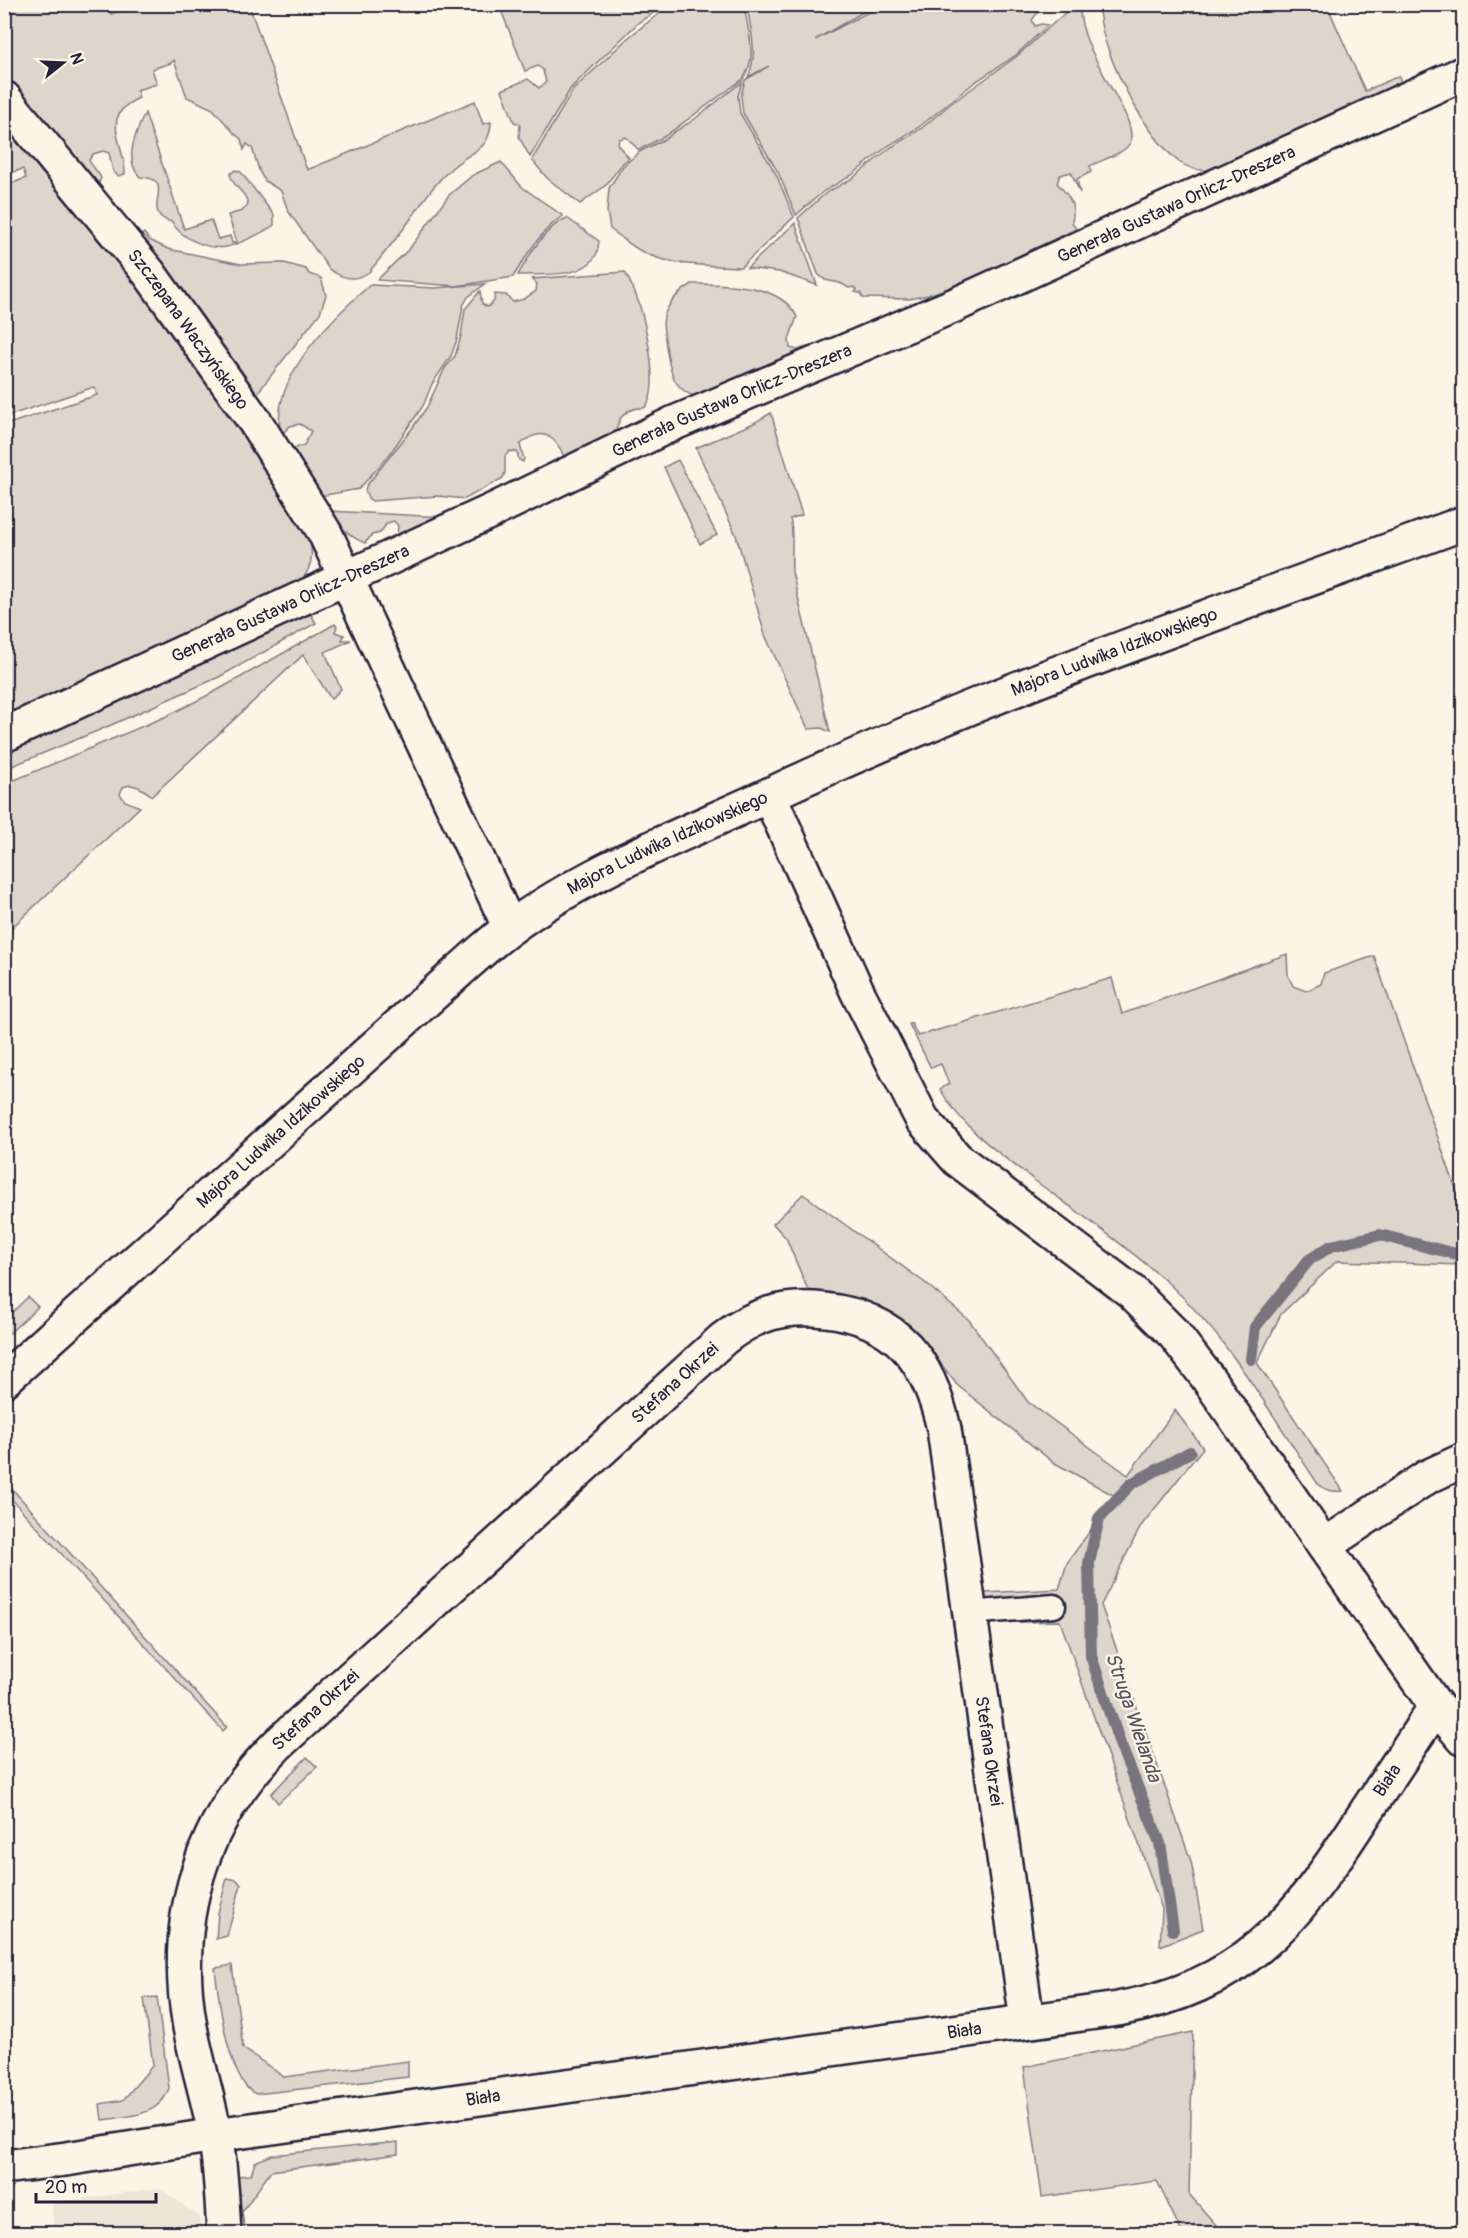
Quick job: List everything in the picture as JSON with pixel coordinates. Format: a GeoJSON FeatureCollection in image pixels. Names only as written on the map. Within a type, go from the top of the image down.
{"type":"FeatureCollection","features":[{"type":"Feature","properties":{"kind":"street","name":"Generała Gustawa Orlicz-Dreszera"},"geometry":{"type":"LineString","coordinates":[[4,735],[506,504],[672,424],[955,305],[1464,73]]}},
{"type":"Feature","properties":{"kind":"street","name":"Szczepana Waczyńskiego"},"geometry":{"type":"LineString","coordinates":[[4,98],[149,273],[256,423],[325,533],[510,928]]}},
{"type":"Feature","properties":{"kind":"street","name":"Majora Ludwika Idzikowskiego"},"geometry":{"type":"LineString","coordinates":[[4,1380],[450,979],[510,928],[553,900],[606,871],[853,757],[1052,675],[1464,523]]}},
{"type":"Feature","properties":{"kind":"street"},"geometry":{"type":"LineString","coordinates":[[769,795],[858,993],[910,1100],[928,1127],[957,1159],[1123,1285],[1159,1317],[1207,1377],[1436,1706],[1464,1739]]}},
{"type":"Feature","properties":{"kind":"street","name":"Stefana Okrzei"},"geometry":{"type":"LineString","coordinates":[[224,2234],[215,2135],[190,2027],[184,1949],[189,1901],[201,1860],[220,1818],[256,1767],[278,1744],[653,1400],[740,1326],[756,1317],[780,1309],[829,1310],[872,1321],[891,1333],[911,1352],[929,1380],[942,1415],[1027,2021]]}},
{"type":"Feature","properties":{"kind":"street"},"geometry":{"type":"LineString","coordinates":[[1324,1546],[1426,1477],[1464,1460]]}},
{"type":"Feature","properties":{"kind":"street","name":"Biała"},"geometry":{"type":"LineString","coordinates":[[4,2167],[215,2135],[1118,2009],[1170,1996],[1219,1975],[1245,1958],[1283,1925],[1323,1877],[1436,1706]]}},
{"type":"Feature","properties":{"kind":"lane"},"geometry":{"type":"LineString","coordinates":[[969,1613],[1054,1606]]}},
{"type":"Feature","properties":{"kind":"shaded area"},"geometry":{"type":"Polygon","coordinates":[[[1075,4],[1080,5],[1084,33],[1126,116],[1131,137],[1127,147],[1090,166],[1091,172],[1077,179],[1080,193],[1071,172],[1060,175],[1057,183],[1070,201],[1073,210],[1072,222],[1076,229],[957,285],[909,299],[863,298],[860,293],[855,292],[857,290],[854,287],[849,288],[840,283],[825,280],[818,274],[798,218],[826,193],[853,178],[890,148],[922,128],[949,105],[1016,57],[1075,4]]]}},
{"type":"Feature","properties":{"kind":"shaded area"},"geometry":{"type":"Polygon","coordinates":[[[4,5],[108,5],[111,14],[139,5],[249,5],[307,170],[475,101],[483,124],[491,122],[490,131],[484,144],[454,166],[435,185],[369,272],[354,278],[344,277],[329,269],[288,211],[281,191],[265,181],[252,148],[247,144],[244,150],[241,139],[213,109],[187,97],[174,60],[152,69],[157,84],[137,90],[139,98],[127,105],[120,113],[117,131],[125,174],[118,176],[113,171],[109,153],[103,151],[93,154],[89,160],[101,178],[97,187],[5,75],[4,5]]]}},
{"type":"Feature","properties":{"kind":"shaded area"},"geometry":{"type":"Polygon","coordinates":[[[499,5],[666,5],[639,22],[571,88],[530,157],[519,137],[520,124],[514,122],[502,90],[528,79],[539,88],[546,82],[543,70],[538,66],[525,71],[499,5]]]}},
{"type":"Feature","properties":{"kind":"shaded area"},"geometry":{"type":"Polygon","coordinates":[[[670,5],[744,5],[751,42],[748,70],[743,79],[665,136],[639,150],[626,137],[619,139],[618,145],[629,158],[605,186],[580,204],[547,178],[532,160],[573,90],[629,37],[670,5]]]}},
{"type":"Feature","properties":{"kind":"shaded area"},"geometry":{"type":"Polygon","coordinates":[[[747,5],[875,5],[815,40],[882,5],[1008,5],[1041,8],[1032,20],[1035,26],[1048,25],[1015,56],[975,82],[919,127],[888,146],[852,175],[824,191],[796,215],[778,172],[743,113],[741,96],[745,80],[769,66],[748,77],[753,50],[747,5]]]}},
{"type":"Feature","properties":{"kind":"shaded area"},"geometry":{"type":"Polygon","coordinates":[[[1098,5],[1327,5],[1365,91],[1399,76],[1401,83],[1397,87],[1209,170],[1194,169],[1179,162],[1168,151],[1137,110],[1120,79],[1106,44],[1098,5]]]}},
{"type":"Feature","properties":{"kind":"shaded area"},"geometry":{"type":"Polygon","coordinates":[[[742,82],[738,96],[740,113],[776,174],[794,217],[741,267],[677,263],[664,260],[641,251],[610,229],[607,211],[609,188],[623,166],[641,151],[667,138],[692,121],[742,82]]]}},
{"type":"Feature","properties":{"kind":"shaded area"},"geometry":{"type":"Polygon","coordinates":[[[145,113],[184,229],[211,220],[218,239],[230,236],[232,243],[237,242],[228,215],[242,211],[248,205],[245,196],[231,179],[230,174],[236,170],[241,172],[274,215],[274,225],[231,246],[211,247],[188,238],[172,222],[162,218],[157,204],[159,189],[157,183],[152,179],[140,177],[132,162],[133,145],[145,113]]]}},
{"type":"Feature","properties":{"kind":"shaded area"},"geometry":{"type":"Polygon","coordinates":[[[4,123],[153,305],[201,368],[307,534],[311,546],[311,563],[303,579],[178,639],[14,710],[4,708],[5,425],[97,395],[94,387],[5,417],[5,186],[26,178],[23,169],[5,175],[5,157],[11,148],[5,143],[4,123]]]}},
{"type":"Feature","properties":{"kind":"shaded area"},"geometry":{"type":"Polygon","coordinates":[[[501,162],[522,187],[563,216],[541,236],[513,277],[456,286],[377,280],[410,248],[449,195],[473,175],[501,162]]]}},
{"type":"Feature","properties":{"kind":"shaded area"},"geometry":{"type":"Polygon","coordinates":[[[567,218],[599,241],[597,253],[590,263],[572,272],[561,274],[518,275],[545,234],[567,218]]]}},
{"type":"Feature","properties":{"kind":"shaded area"},"geometry":{"type":"Polygon","coordinates":[[[795,223],[817,285],[779,272],[747,268],[795,223]]]}},
{"type":"Feature","properties":{"kind":"shaded area"},"geometry":{"type":"Polygon","coordinates":[[[144,233],[149,240],[168,249],[241,264],[284,263],[306,269],[309,274],[321,278],[326,295],[320,313],[255,396],[139,237],[144,233]]]}},
{"type":"Feature","properties":{"kind":"shaded area"},"geometry":{"type":"Polygon","coordinates":[[[625,272],[636,295],[644,322],[650,355],[652,387],[649,400],[644,408],[633,409],[622,416],[616,431],[619,433],[565,459],[557,444],[547,436],[541,435],[528,439],[520,445],[523,462],[519,460],[517,452],[510,451],[505,456],[503,478],[465,499],[438,496],[372,501],[368,498],[365,489],[367,485],[427,407],[445,368],[455,356],[465,309],[480,291],[482,304],[488,307],[494,301],[495,294],[506,295],[513,302],[524,299],[536,291],[537,284],[532,279],[625,272]]]}},
{"type":"Feature","properties":{"kind":"shaded area"},"geometry":{"type":"Polygon","coordinates":[[[485,284],[468,297],[463,306],[457,339],[451,356],[432,384],[423,406],[389,455],[359,489],[320,496],[290,450],[304,445],[311,431],[300,424],[290,426],[281,435],[280,414],[284,393],[307,351],[339,314],[370,285],[435,288],[485,284]]]}},
{"type":"Feature","properties":{"kind":"shaded area"},"geometry":{"type":"Polygon","coordinates":[[[692,284],[736,285],[765,292],[778,298],[789,306],[797,317],[789,339],[790,348],[797,350],[807,347],[808,351],[701,398],[691,395],[677,384],[673,376],[663,321],[664,314],[671,303],[692,284]]]}},
{"type":"Feature","properties":{"kind":"shaded area"},"geometry":{"type":"Polygon","coordinates":[[[771,413],[802,515],[790,519],[792,572],[830,732],[821,728],[808,729],[765,635],[736,535],[696,448],[754,423],[771,413]]]}},
{"type":"Feature","properties":{"kind":"shaded area"},"geometry":{"type":"Polygon","coordinates":[[[678,460],[717,535],[700,544],[664,467],[678,460]]]}},
{"type":"Feature","properties":{"kind":"shaded area"},"geometry":{"type":"Polygon","coordinates":[[[329,511],[443,517],[394,539],[398,526],[394,521],[387,523],[380,533],[372,535],[365,543],[344,530],[329,511]]]}},
{"type":"Feature","properties":{"kind":"shaded area"},"geometry":{"type":"Polygon","coordinates":[[[310,613],[316,623],[219,677],[5,769],[4,750],[310,613]]]}},
{"type":"Feature","properties":{"kind":"shaded area"},"geometry":{"type":"Polygon","coordinates":[[[335,624],[337,626],[335,632],[344,635],[342,640],[351,640],[325,652],[341,689],[331,699],[303,655],[152,796],[135,786],[123,787],[120,794],[125,801],[140,807],[5,934],[5,784],[167,716],[335,624]]]}},
{"type":"Feature","properties":{"kind":"shaded area"},"geometry":{"type":"Polygon","coordinates":[[[1287,954],[1288,975],[1293,986],[1306,991],[1321,984],[1324,973],[1374,956],[1463,1209],[1463,1265],[1337,1261],[1281,1314],[1257,1363],[1343,1491],[1329,1490],[1318,1484],[1231,1353],[1211,1328],[1168,1283],[1119,1243],[995,1150],[970,1128],[940,1089],[949,1084],[941,1064],[931,1068],[909,1024],[911,1023],[918,1036],[1112,978],[1122,1014],[1287,954]]]}},
{"type":"Feature","properties":{"kind":"shaded area"},"geometry":{"type":"Polygon","coordinates":[[[803,1194],[924,1282],[969,1320],[1028,1402],[1128,1475],[1175,1410],[1203,1448],[1141,1526],[1101,1605],[1191,1861],[1203,1929],[1160,1946],[1162,1909],[1060,1621],[988,1623],[985,1593],[1059,1589],[1067,1563],[1115,1496],[1053,1462],[957,1385],[921,1337],[892,1313],[863,1299],[808,1290],[786,1238],[773,1224],[803,1194]]]}},
{"type":"Feature","properties":{"kind":"shaded area"},"geometry":{"type":"Polygon","coordinates":[[[28,1297],[38,1307],[5,1337],[5,1319],[28,1297]]]}},
{"type":"Feature","properties":{"kind":"shaded area"},"geometry":{"type":"Polygon","coordinates":[[[5,1481],[227,1727],[223,1731],[5,1492],[5,1481]]]}},
{"type":"Feature","properties":{"kind":"shaded area"},"geometry":{"type":"Polygon","coordinates":[[[307,1757],[317,1767],[278,1803],[271,1794],[307,1757]]]}},
{"type":"Feature","properties":{"kind":"shaded area"},"geometry":{"type":"Polygon","coordinates":[[[227,1878],[237,1880],[241,1885],[227,1936],[216,1939],[218,1913],[227,1878]]]}},
{"type":"Feature","properties":{"kind":"shaded area"},"geometry":{"type":"Polygon","coordinates":[[[232,1965],[243,2048],[284,2077],[408,2061],[408,2077],[256,2094],[246,2087],[238,2074],[222,2017],[215,1968],[232,1965]]]}},
{"type":"Feature","properties":{"kind":"shaded area"},"geometry":{"type":"Polygon","coordinates":[[[157,1997],[169,2088],[165,2098],[158,2105],[142,2113],[102,2120],[100,2104],[123,2100],[153,2065],[144,1998],[157,1997]]]}},
{"type":"Feature","properties":{"kind":"shaded area"},"geometry":{"type":"Polygon","coordinates":[[[1193,2032],[1189,2194],[1223,2233],[1182,2233],[1157,2181],[1042,2197],[1024,2067],[1193,2032]]]}},
{"type":"Feature","properties":{"kind":"shaded area"},"geometry":{"type":"Polygon","coordinates":[[[398,2142],[398,2154],[271,2171],[242,2212],[245,2233],[229,2233],[236,2176],[251,2175],[255,2162],[272,2155],[398,2142]]]}},
{"type":"Feature","properties":{"kind":"shaded area"},"geometry":{"type":"Polygon","coordinates":[[[159,2188],[199,2216],[201,2233],[54,2233],[52,2203],[159,2188]]]}},
{"type":"Feature","properties":{"kind":"waterway","name":"Struga Wielanda"},"geometry":{"type":"LineString","coordinates":[[1251,1359],[1255,1327],[1309,1260],[1331,1246],[1380,1235],[1464,1256]]}},
{"type":"Feature","properties":{"kind":"waterway","name":"Struga Wielanda"},"geometry":{"type":"LineString","coordinates":[[1173,1930],[1160,1843],[1120,1744],[1091,1656],[1089,1563],[1099,1518],[1131,1484],[1190,1452]]}}]}
